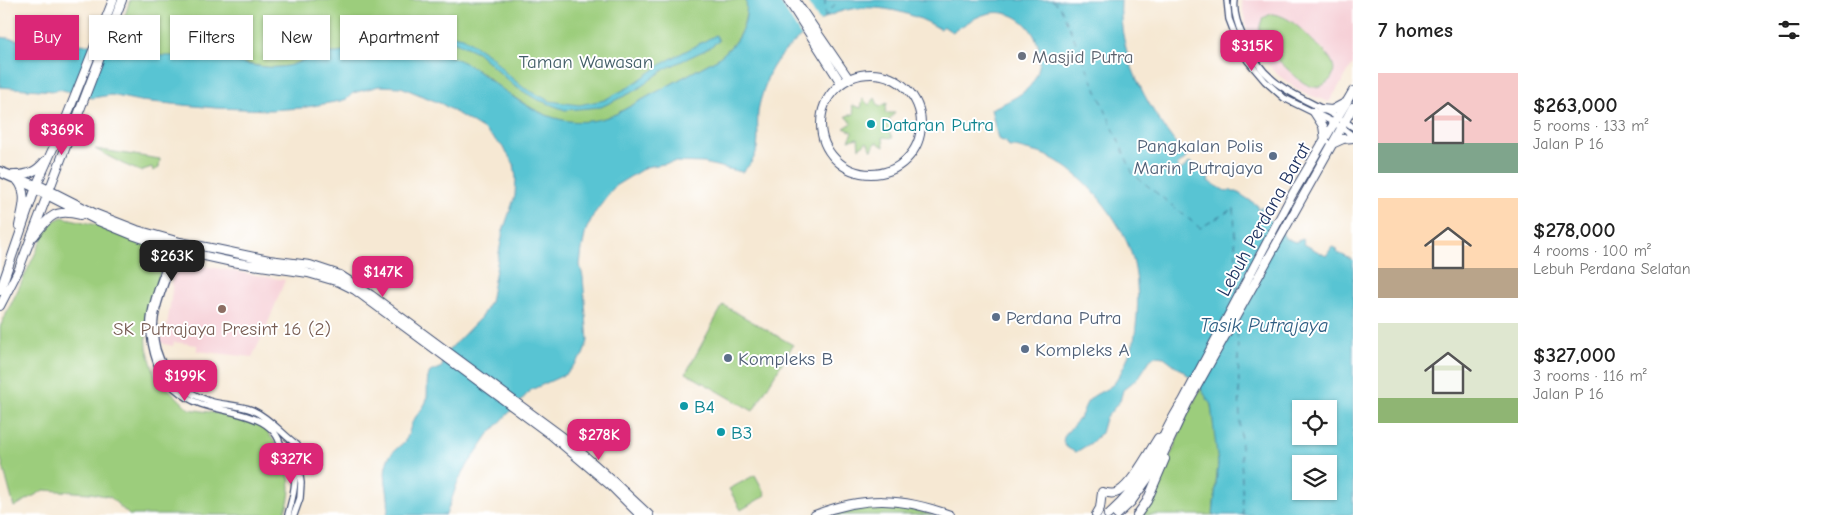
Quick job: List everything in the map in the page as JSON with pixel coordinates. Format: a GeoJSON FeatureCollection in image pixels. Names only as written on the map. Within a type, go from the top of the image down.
{"type":"FeatureCollection","features":[{"type":"Feature","properties":{"kind":"main road"},"geometry":{"type":"LineString","coordinates":[[0,290],[20,238],[36,186],[66,119],[113,0]]}},
{"type":"Feature","properties":{"kind":"main road"},"geometry":{"type":"LineString","coordinates":[[64,196],[57,187],[56,179],[73,128],[122,0]]}},
{"type":"Feature","properties":{"kind":"main road"},"geometry":{"type":"LineString","coordinates":[[788,0],[849,79]]}},
{"type":"Feature","properties":{"kind":"main road"},"geometry":{"type":"LineString","coordinates":[[795,0],[841,83]]}},
{"type":"Feature","properties":{"kind":"main road"},"geometry":{"type":"LineString","coordinates":[[872,73],[888,76],[902,84],[915,100],[921,118],[919,138],[909,156],[886,172],[867,174],[845,167],[832,155],[823,140],[821,119],[826,102],[833,91],[841,83],[849,79],[872,73]]}},
{"type":"Feature","properties":{"kind":"main road","name":"Lebuh Perdana Barat"},"geometry":{"type":"LineString","coordinates":[[1117,515],[1131,502],[1159,463],[1180,421],[1185,402],[1286,206],[1328,142],[1344,123],[1353,91]]}},
{"type":"Feature","properties":{"kind":"main road"},"geometry":{"type":"LineString","coordinates":[[1350,107],[1317,111],[1328,142],[1353,137]]}},
{"type":"Feature","properties":{"kind":"main road"},"geometry":{"type":"LineString","coordinates":[[1344,123],[1350,107]]}},
{"type":"Feature","properties":{"kind":"main road","name":"Lebuh Perdana Barat"},"geometry":{"type":"LineString","coordinates":[[1108,515],[1133,489],[1152,460],[1171,419],[1185,402],[1294,210],[1328,142]]}},
{"type":"Feature","properties":{"kind":"main road"},"geometry":{"type":"LineString","coordinates":[[0,306],[19,268],[65,152]]}},
{"type":"Feature","properties":{"kind":"main road"},"geometry":{"type":"LineString","coordinates":[[20,238],[19,227],[24,194],[22,187],[15,178],[36,170],[51,153]]}},
{"type":"Feature","properties":{"kind":"main road"},"geometry":{"type":"LineString","coordinates":[[36,186],[64,196],[96,214],[196,254],[308,273],[338,282],[355,290],[584,454],[649,515]]}},
{"type":"Feature","properties":{"kind":"main road"},"geometry":{"type":"LineString","coordinates":[[48,191],[96,220]]}},
{"type":"Feature","properties":{"kind":"main road"},"geometry":{"type":"LineString","coordinates":[[28,244],[48,218],[54,214],[70,212],[155,243],[310,265],[340,275],[366,291],[417,333]]}},
{"type":"Feature","properties":{"kind":"main road"},"geometry":{"type":"LineString","coordinates":[[155,243],[162,251],[169,267],[185,257],[196,254]]}},
{"type":"Feature","properties":{"kind":"main road"},"geometry":{"type":"LineString","coordinates":[[1096,515],[1100,508],[1102,492],[1114,494],[1122,488],[1139,468],[1171,419]]}},
{"type":"Feature","properties":{"kind":"main road"},"geometry":{"type":"LineString","coordinates":[[1137,515],[1147,501],[1166,459],[1180,421]]}},
{"type":"Feature","properties":{"kind":"main road"},"geometry":{"type":"LineString","coordinates":[[542,425],[611,486],[640,515]]}},
{"type":"Feature","properties":{"kind":"main road"},"geometry":{"type":"LineString","coordinates":[[815,515],[872,500],[908,502],[950,515]]}},
{"type":"Feature","properties":{"kind":"street"},"geometry":{"type":"LineString","coordinates":[[1227,0],[1226,5],[1232,27],[1248,61],[1274,90],[1344,123],[1353,137]]}},
{"type":"Feature","properties":{"kind":"street"},"geometry":{"type":"LineString","coordinates":[[1235,0],[1235,11],[1241,32],[1253,58],[1278,85],[1317,111]]}},
{"type":"Feature","properties":{"kind":"street"},"geometry":{"type":"LineString","coordinates":[[0,170],[15,178]]}},
{"type":"Feature","properties":{"kind":"street"},"geometry":{"type":"LineString","coordinates":[[0,174],[36,186]]}},
{"type":"Feature","properties":{"kind":"street"},"geometry":{"type":"LineString","coordinates":[[177,245],[150,319],[151,344],[155,358],[164,376],[188,398],[202,404],[252,416],[263,422],[273,432],[282,448],[282,453],[288,459],[293,469],[296,484],[288,515]]}},
{"type":"Feature","properties":{"kind":"street"},"geometry":{"type":"LineString","coordinates":[[169,267],[156,310],[154,330],[158,354],[170,376],[185,389],[204,400],[245,408],[260,414],[298,447],[297,455],[301,483],[300,498],[294,515]]}},
{"type":"Feature","properties":{"kind":"street"},"geometry":{"type":"LineString","coordinates":[[282,448],[285,444],[293,442]]}},
{"type":"Feature","properties":{"kind":"street"},"geometry":{"type":"LineString","coordinates":[[288,459],[293,459],[297,455]]}},
{"type":"Feature","properties":{"kind":"shaded area"},"geometry":{"type":"Polygon","coordinates":[[[1241,0],[1353,0],[1353,64],[1329,102],[1296,88],[1278,75],[1266,62],[1255,48],[1247,31],[1241,0]]]}},
{"type":"Feature","properties":{"kind":"shaded area","name":"SK Putrajaya Presint 16 (2)"},"geometry":{"type":"Polygon","coordinates":[[[187,263],[285,280],[264,333],[252,357],[197,351],[197,345],[174,342],[173,346],[160,341],[167,327],[172,290],[171,276],[176,268],[187,263]]]}},
{"type":"Feature","properties":{"kind":"green space","name":"Taman Wawasan"},"geometry":{"type":"Polygon","coordinates":[[[130,0],[746,0],[747,2],[745,20],[740,34],[717,59],[603,120],[574,123],[553,118],[535,110],[502,90],[482,73],[457,60],[457,15],[340,15],[340,53],[330,53],[330,15],[263,15],[263,60],[304,60],[289,66],[271,68],[224,60],[253,60],[253,15],[170,15],[170,57],[160,57],[160,15],[125,15],[130,0]]]}},
{"type":"Feature","properties":{"kind":"green space"},"geometry":{"type":"Polygon","coordinates":[[[1271,14],[1290,20],[1328,55],[1334,70],[1333,76],[1329,81],[1317,87],[1305,84],[1289,71],[1262,43],[1259,37],[1260,27],[1263,18],[1271,14]]]}},
{"type":"Feature","properties":{"kind":"green space"},"geometry":{"type":"Polygon","coordinates":[[[875,98],[879,107],[887,103],[885,113],[895,113],[888,121],[897,126],[888,130],[893,138],[883,137],[884,147],[876,142],[872,150],[867,142],[859,148],[858,138],[849,140],[853,132],[844,128],[852,123],[846,116],[854,114],[852,105],[861,108],[863,99],[869,105],[875,98]]]}},
{"type":"Feature","properties":{"kind":"green space"},"geometry":{"type":"Polygon","coordinates":[[[95,149],[160,159],[159,168],[153,171],[152,167],[142,172],[95,149]]]}},
{"type":"Feature","properties":{"kind":"green space"},"geometry":{"type":"Polygon","coordinates":[[[62,217],[97,225],[148,245],[159,256],[162,266],[146,327],[147,348],[155,376],[189,409],[248,418],[266,430],[276,444],[276,456],[284,465],[289,477],[289,497],[283,515],[129,515],[110,497],[91,493],[44,490],[14,507],[0,455],[0,327],[50,223],[62,217]]]}},
{"type":"Feature","properties":{"kind":"green space"},"geometry":{"type":"Polygon","coordinates":[[[723,305],[793,345],[753,411],[686,373],[723,305]]]}},
{"type":"Feature","properties":{"kind":"green space"},"geometry":{"type":"Polygon","coordinates":[[[1201,388],[1211,405],[1216,440],[1218,464],[1213,515],[1140,515],[1157,489],[1188,414],[1201,388]]]}},
{"type":"Feature","properties":{"kind":"green space"},"geometry":{"type":"Polygon","coordinates":[[[755,475],[766,495],[741,510],[729,489],[755,475]]]}},
{"type":"Feature","properties":{"kind":"green space"},"geometry":{"type":"Polygon","coordinates":[[[863,507],[903,507],[935,515],[832,515],[863,507]]]}},
{"type":"Feature","properties":{"kind":"water","name":"Tasik Putrajaya"},"geometry":{"type":"Polygon","coordinates":[[[746,0],[1121,0],[1121,21],[1125,43],[1139,84],[1161,123],[1187,157],[1177,166],[1181,170],[1190,162],[1209,178],[1208,181],[1227,192],[1230,190],[1237,192],[1257,205],[1258,211],[1261,206],[1263,208],[1261,213],[1280,228],[1285,238],[1295,242],[1303,239],[1304,244],[1326,256],[1332,247],[1338,253],[1353,260],[1353,515],[1213,515],[1218,464],[1211,405],[1197,382],[1164,357],[1155,356],[1150,360],[1139,377],[1123,390],[1120,401],[1105,419],[1101,433],[1091,443],[1076,452],[1064,444],[1063,439],[1065,435],[1081,416],[1088,401],[1112,385],[1126,362],[1134,341],[1136,329],[1137,281],[1133,258],[1123,233],[1094,192],[1056,160],[1039,153],[1009,147],[1006,142],[998,139],[991,109],[1017,97],[1030,86],[1037,73],[1040,60],[1038,46],[1033,34],[1025,24],[1014,16],[1001,13],[982,15],[952,32],[943,26],[940,29],[915,17],[887,9],[858,8],[831,15],[813,26],[792,44],[772,68],[760,100],[758,145],[754,159],[742,172],[704,163],[675,162],[646,167],[615,186],[594,214],[586,230],[582,249],[580,265],[583,277],[588,341],[583,355],[566,374],[531,390],[488,435],[457,484],[446,515],[387,515],[388,501],[385,468],[390,456],[406,439],[413,421],[426,402],[430,372],[442,367],[444,355],[481,317],[490,302],[503,231],[515,196],[516,178],[514,164],[502,146],[484,130],[442,104],[401,87],[379,86],[353,93],[347,99],[340,101],[301,108],[270,110],[216,108],[140,101],[111,95],[92,98],[59,89],[54,91],[0,87],[0,37],[15,39],[15,60],[79,60],[79,44],[89,45],[89,60],[160,60],[160,56],[170,56],[170,60],[228,60],[277,67],[291,65],[303,60],[330,60],[330,53],[340,53],[340,60],[457,59],[471,66],[512,96],[539,112],[554,118],[583,122],[616,114],[717,59],[736,41],[746,18],[746,0]]]}},
{"type":"Feature","properties":{"kind":"water"},"geometry":{"type":"Polygon","coordinates":[[[716,35],[719,41],[705,50],[665,69],[635,91],[601,107],[565,110],[536,99],[514,86],[477,52],[457,43],[457,36],[463,37],[491,56],[507,74],[524,88],[550,101],[579,105],[604,100],[629,87],[665,62],[716,35]]]}},
{"type":"Feature","properties":{"kind":"pier"},"geometry":{"type":"Polygon","coordinates":[[[779,0],[806,0],[820,22],[801,36],[779,0]]]}},
{"type":"Feature","properties":{"kind":"ferry route"},"geometry":{"type":"LineString","coordinates":[[825,0],[825,17]]}},
{"type":"Feature","properties":{"kind":"ferry route"},"geometry":{"type":"LineString","coordinates":[[825,18],[838,0]]}},
{"type":"Feature","properties":{"kind":"ferry route"},"geometry":{"type":"LineString","coordinates":[[1052,0],[1060,6],[1133,174],[1200,228],[1234,208],[1237,293]]}},
{"type":"Feature","properties":{"kind":"ferry route"},"geometry":{"type":"LineString","coordinates":[[1237,322],[1243,515]]}},
{"type":"Feature","properties":{"kind":"place","name":"Masjid Putra"},"geometry":{"type":"Point","coordinates":[1022,56]}},
{"type":"Feature","properties":{"kind":"place","name":"Dataran Putra"},"geometry":{"type":"Point","coordinates":[871,124]}},
{"type":"Feature","properties":{"kind":"place","name":"Pangkalan Polis Marin Putrajaya"},"geometry":{"type":"Point","coordinates":[1273,156]}},
{"type":"Feature","properties":{"kind":"place","name":"SK Putrajaya Presint 16 (2)"},"geometry":{"type":"Point","coordinates":[222,309]}},
{"type":"Feature","properties":{"kind":"place","name":"Perdana Putra"},"geometry":{"type":"Point","coordinates":[996,317]}},
{"type":"Feature","properties":{"kind":"place","name":"Kompleks A"},"geometry":{"type":"Point","coordinates":[1025,349]}},
{"type":"Feature","properties":{"kind":"place","name":"Kompleks B"},"geometry":{"type":"Point","coordinates":[728,358]}},
{"type":"Feature","properties":{"kind":"place","name":"B4"},"geometry":{"type":"Point","coordinates":[684,406]}},
{"type":"Feature","properties":{"kind":"place","name":"B3"},"geometry":{"type":"Point","coordinates":[721,432]}}]}
